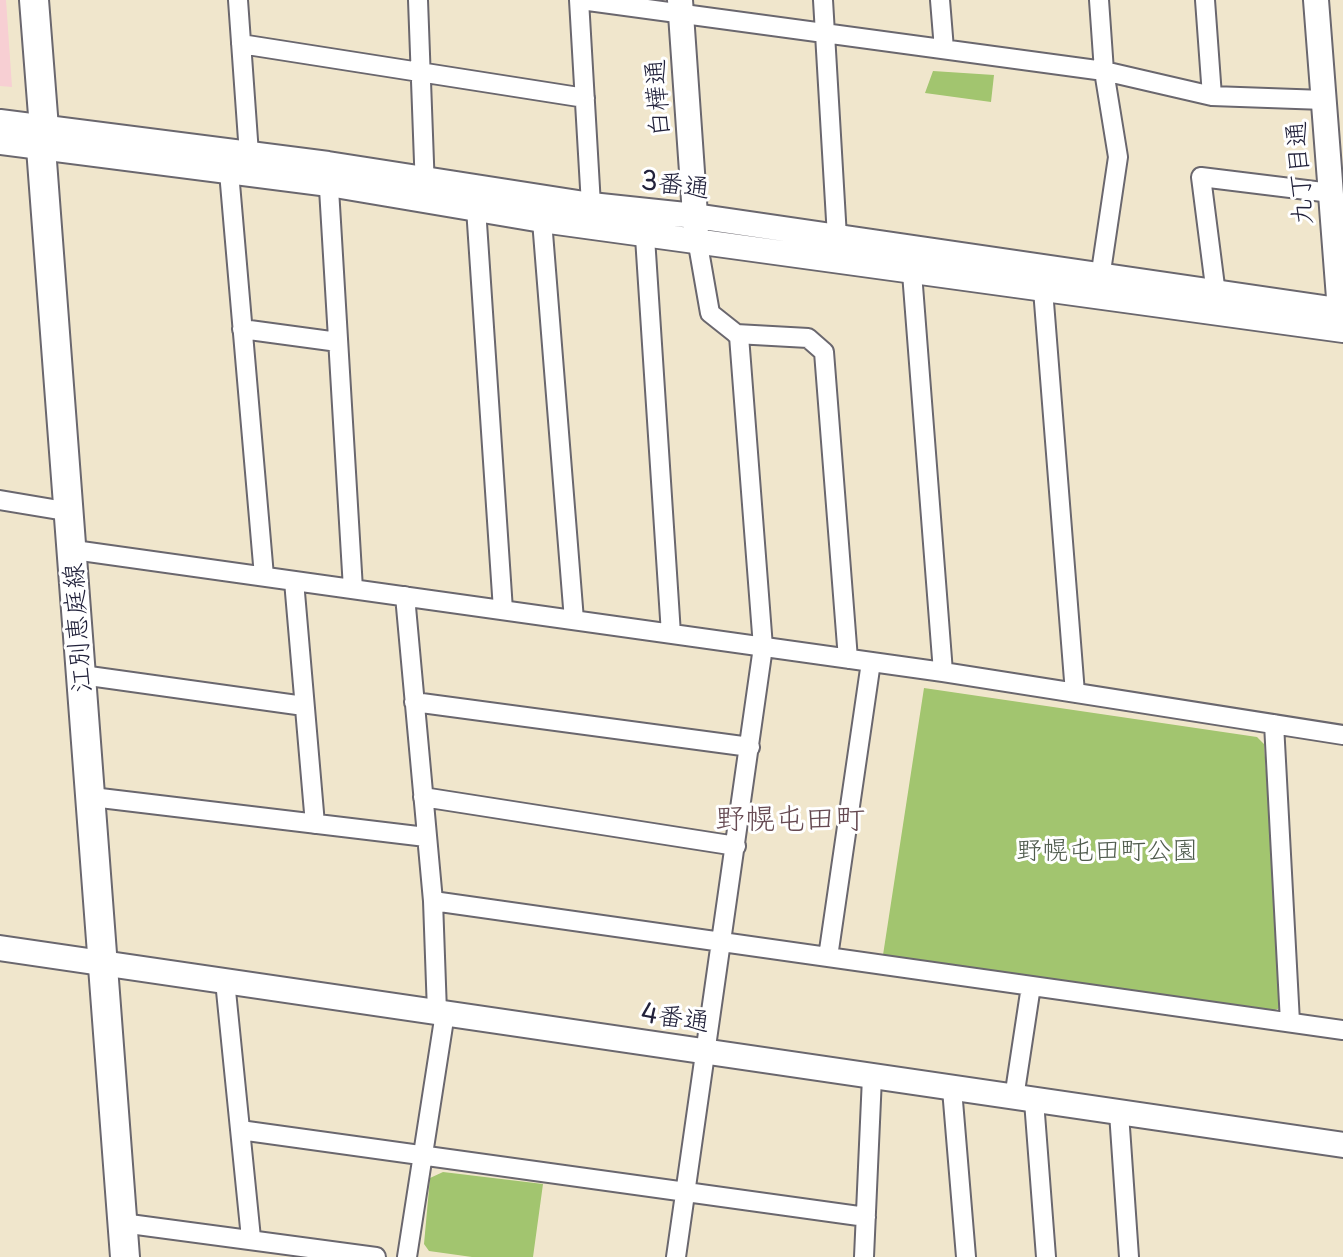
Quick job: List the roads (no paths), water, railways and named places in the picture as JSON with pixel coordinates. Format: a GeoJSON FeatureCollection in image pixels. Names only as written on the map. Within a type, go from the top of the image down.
{"type":"FeatureCollection","features":[{"type":"Feature","properties":{"kind":"main road","name":"江別恵庭線"},"geometry":{"type":"LineString","coordinates":[[34,0],[125,1257]]}},
{"type":"Feature","properties":{"kind":"street"},"geometry":{"type":"LineString","coordinates":[[238,0],[249,154]]}},
{"type":"Feature","properties":{"kind":"street"},"geometry":{"type":"LineString","coordinates":[[418,0],[425,189]]}},
{"type":"Feature","properties":{"kind":"street"},"geometry":{"type":"LineString","coordinates":[[591,205],[580,0],[680,7],[826,33],[1104,71],[1212,96],[1324,100]]}},
{"type":"Feature","properties":{"kind":"street"},"geometry":{"type":"LineString","coordinates":[[823,0],[837,237]]}},
{"type":"Feature","properties":{"kind":"street"},"geometry":{"type":"LineString","coordinates":[[940,0],[944,49]]}},
{"type":"Feature","properties":{"kind":"street"},"geometry":{"type":"LineString","coordinates":[[1099,0],[1104,71],[1118,157],[1099,285]]}},
{"type":"Feature","properties":{"kind":"street"},"geometry":{"type":"LineString","coordinates":[[1205,0],[1212,96]]}},
{"type":"Feature","properties":{"kind":"street","name":"九丁目通"},"geometry":{"type":"LineString","coordinates":[[1316,0],[1343,342]]}},
{"type":"Feature","properties":{"kind":"street","name":"白樺通"},"geometry":{"type":"LineString","coordinates":[[680,7],[696,228]]}},
{"type":"Feature","properties":{"kind":"street"},"geometry":{"type":"LineString","coordinates":[[241,44],[585,98]]}},
{"type":"Feature","properties":{"kind":"street","name":"3番通"},"geometry":{"type":"LineString","coordinates":[[0,122],[42,138],[229,172],[328,174]]}},
{"type":"Feature","properties":{"kind":"street","name":"3番通"},"geometry":{"type":"LineString","coordinates":[[0,142],[42,138],[249,154],[328,174],[541,209],[696,228],[1342,320]]}},
{"type":"Feature","properties":{"kind":"street"},"geometry":{"type":"LineString","coordinates":[[229,172],[264,576]]}},
{"type":"Feature","properties":{"kind":"street"},"geometry":{"type":"LineString","coordinates":[[328,174],[353,589]]}},
{"type":"Feature","properties":{"kind":"street"},"geometry":{"type":"LineString","coordinates":[[1217,302],[1201,177],[1331,193]]}},
{"type":"Feature","properties":{"kind":"street","name":"3番通"},"geometry":{"type":"LineString","coordinates":[[425,189],[476,208],[541,209],[591,205],[644,221]]}},
{"type":"Feature","properties":{"kind":"street"},"geometry":{"type":"LineString","coordinates":[[476,208],[503,610]]}},
{"type":"Feature","properties":{"kind":"street"},"geometry":{"type":"LineString","coordinates":[[541,209],[574,620]]}},
{"type":"Feature","properties":{"kind":"street"},"geometry":{"type":"LineString","coordinates":[[644,221],[671,634]]}},
{"type":"Feature","properties":{"kind":"street","name":"3番通"},"geometry":{"type":"LineString","coordinates":[[696,228],[837,237],[910,258]]}},
{"type":"Feature","properties":{"kind":"street"},"geometry":{"type":"LineString","coordinates":[[696,228],[710,313],[736,334],[808,338],[824,352],[848,659]]}},
{"type":"Feature","properties":{"kind":"street"},"geometry":{"type":"LineString","coordinates":[[910,258],[943,672]]}},
{"type":"Feature","properties":{"kind":"street"},"geometry":{"type":"LineString","coordinates":[[1042,277],[1075,693]]}},
{"type":"Feature","properties":{"kind":"street"},"geometry":{"type":"LineString","coordinates":[[242,329],[338,342]]}},
{"type":"Feature","properties":{"kind":"street"},"geometry":{"type":"LineString","coordinates":[[676,1257],[763,647],[736,334]]}},
{"type":"Feature","properties":{"kind":"street"},"geometry":{"type":"LineString","coordinates":[[0,500],[71,512]]}},
{"type":"Feature","properties":{"kind":"street"},"geometry":{"type":"LineString","coordinates":[[74,550],[943,672],[1343,735]]}},
{"type":"Feature","properties":{"kind":"street"},"geometry":{"type":"LineString","coordinates":[[294,581],[315,824]]}},
{"type":"Feature","properties":{"kind":"street"},"geometry":{"type":"LineString","coordinates":[[405,596],[441,1013],[407,1257]]}},
{"type":"Feature","properties":{"kind":"street"},"geometry":{"type":"LineString","coordinates":[[828,957],[871,662]]}},
{"type":"Feature","properties":{"kind":"street"},"geometry":{"type":"LineString","coordinates":[[82,675],[304,706]]}},
{"type":"Feature","properties":{"kind":"street"},"geometry":{"type":"LineString","coordinates":[[414,702],[750,747]]}},
{"type":"Feature","properties":{"kind":"street"},"geometry":{"type":"LineString","coordinates":[[1274,724],[1290,1022]]}},
{"type":"Feature","properties":{"kind":"street"},"geometry":{"type":"LineString","coordinates":[[92,797],[426,837]]}},
{"type":"Feature","properties":{"kind":"street"},"geometry":{"type":"LineString","coordinates":[[423,797],[736,846]]}},
{"type":"Feature","properties":{"kind":"street"},"geometry":{"type":"LineString","coordinates":[[433,901],[1343,1030]]}},
{"type":"Feature","properties":{"kind":"street","name":"4番通"},"geometry":{"type":"LineString","coordinates":[[0,948],[1343,1145]]}},
{"type":"Feature","properties":{"kind":"street"},"geometry":{"type":"LineString","coordinates":[[225,981],[251,1238]]}},
{"type":"Feature","properties":{"kind":"street"},"geometry":{"type":"LineString","coordinates":[[1031,986],[1024,1099],[1046,1257]]}},
{"type":"Feature","properties":{"kind":"street"},"geometry":{"type":"LineString","coordinates":[[864,1257],[872,1077]]}},
{"type":"Feature","properties":{"kind":"street"},"geometry":{"type":"LineString","coordinates":[[952,1089],[966,1257]]}},
{"type":"Feature","properties":{"kind":"street"},"geometry":{"type":"LineString","coordinates":[[1119,1113],[1129,1257]]}},
{"type":"Feature","properties":{"kind":"street"},"geometry":{"type":"LineString","coordinates":[[240,1130],[866,1217]]}},
{"type":"Feature","properties":{"kind":"street"},"geometry":{"type":"LineString","coordinates":[[122,1223],[376,1257]]}},
{"type":"Feature","properties":{"kind":"district","name":"野幌屯田町"},"geometry":{"type":"Point","coordinates":[790,821]}},
{"type":"Feature","properties":{"kind":"park label","name":"野幌屯田町公園"},"geometry":{"type":"Point","coordinates":[1107,852]}}]}
